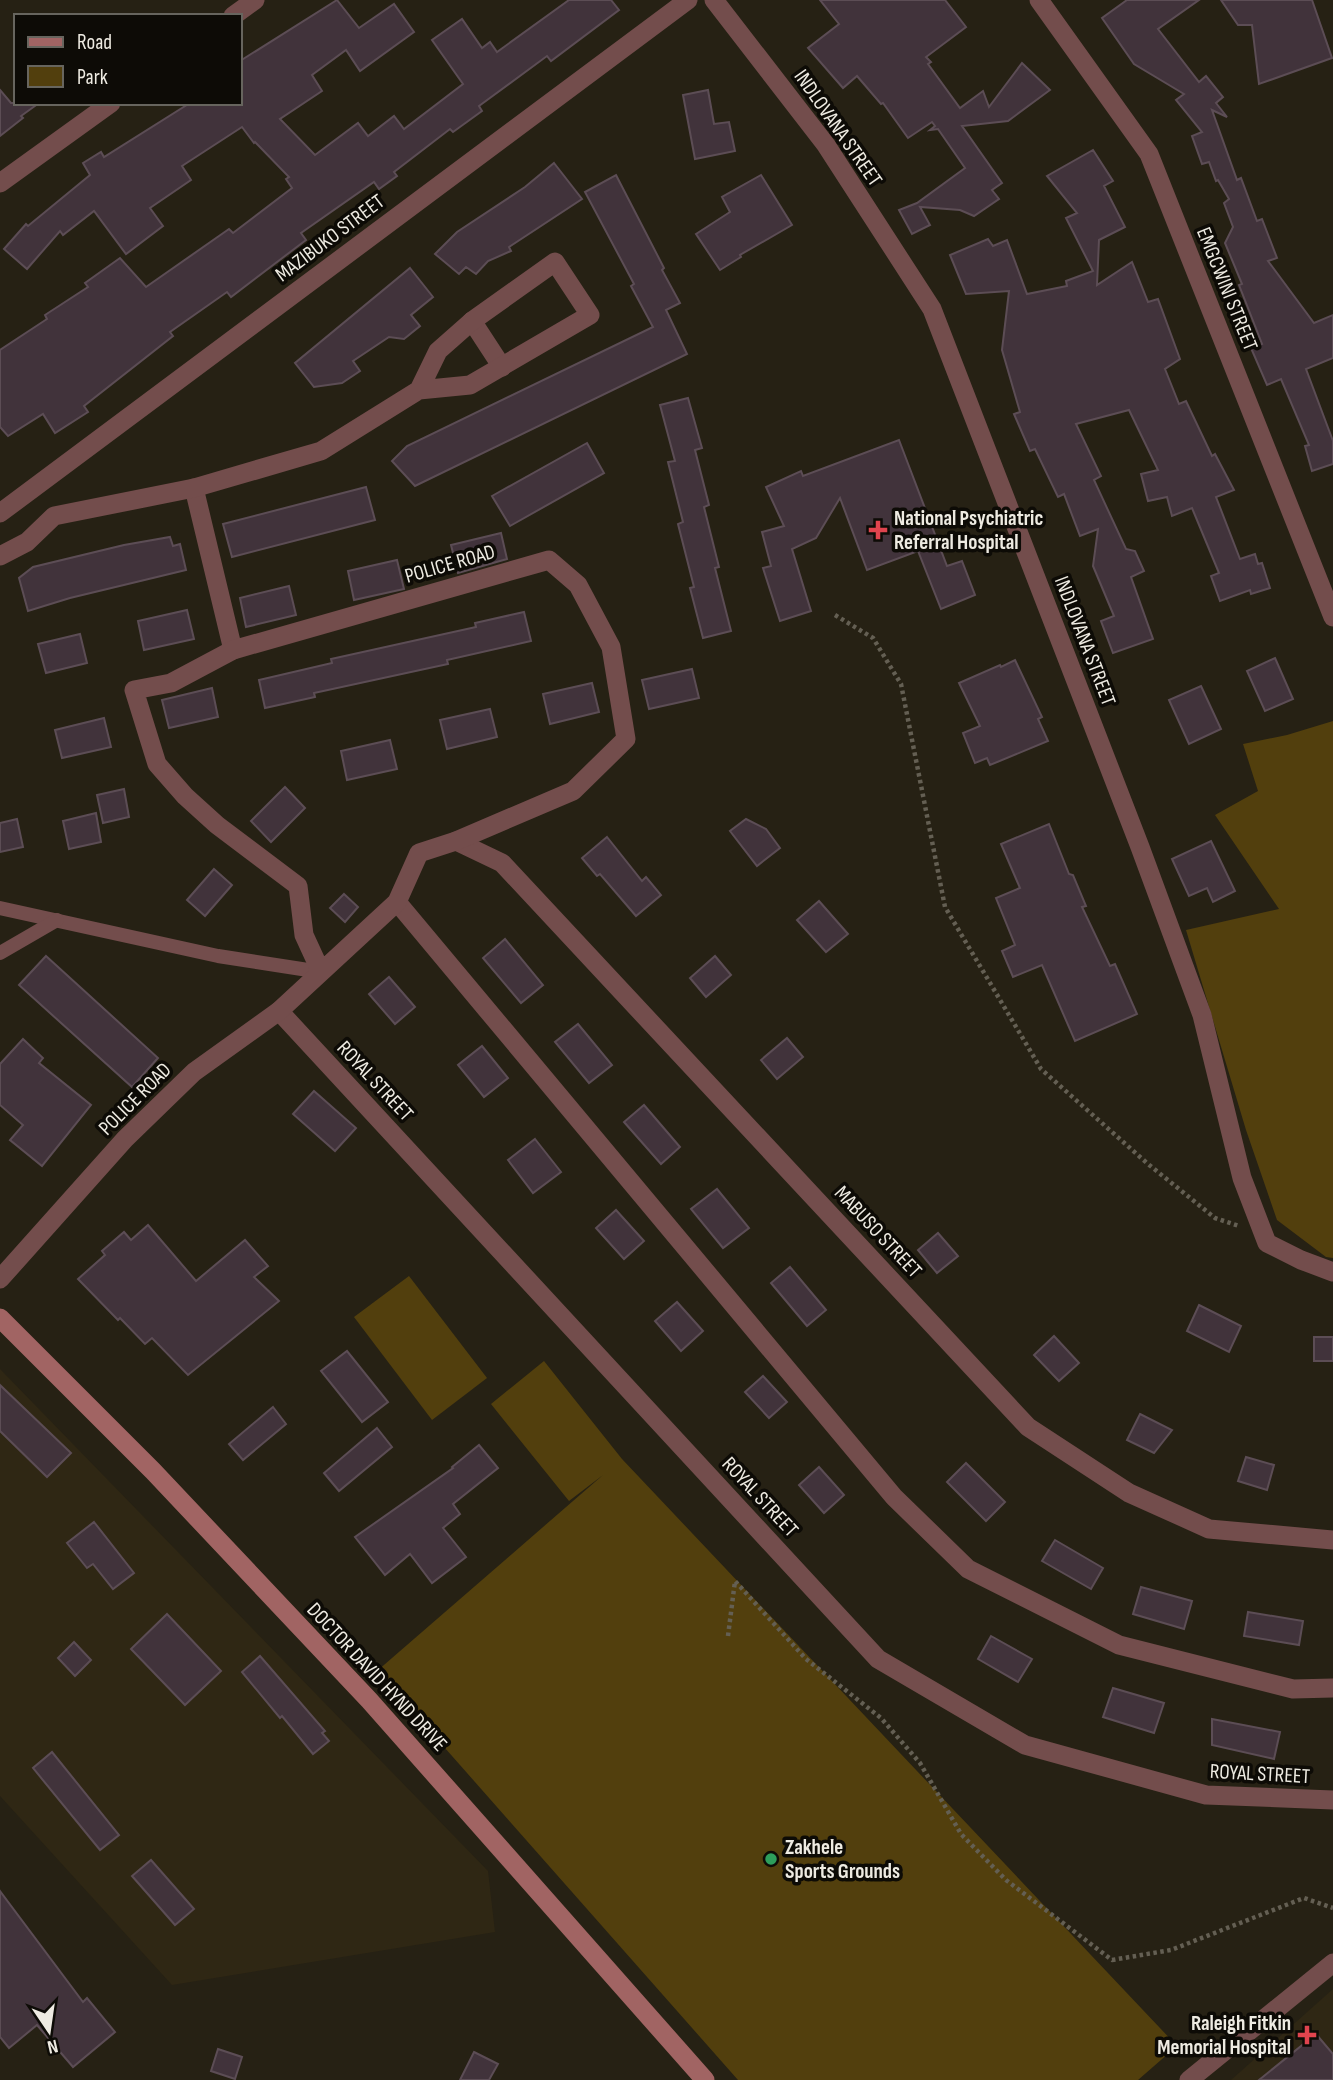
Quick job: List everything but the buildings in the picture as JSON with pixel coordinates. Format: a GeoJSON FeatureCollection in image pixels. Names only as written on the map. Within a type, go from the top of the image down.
{"type":"FeatureCollection","features":[{"type":"Feature","properties":{"kind":"main road","name":"DOCTOR DAVID HYND DRIVE"},"geometry":{"type":"LineString","coordinates":[[0,1318],[153,1471],[369,1700],[705,2080]]}},
{"type":"Feature","properties":{"kind":"street"},"geometry":{"type":"LineString","coordinates":[[236,14],[256,0]]}},
{"type":"Feature","properties":{"kind":"street","name":"MAZIBUKO STREET"},"geometry":{"type":"LineString","coordinates":[[0,513],[688,0]]}},
{"type":"Feature","properties":{"kind":"street","name":"INDLOVANA STREET"},"geometry":{"type":"LineString","coordinates":[[714,0],[826,145],[932,309],[1140,847],[1202,1015],[1242,1178],[1263,1234]]}},
{"type":"Feature","properties":{"kind":"street","name":"EMGCWINI STREET"},"geometry":{"type":"LineString","coordinates":[[1039,0],[1149,153],[1333,617]]}},
{"type":"Feature","properties":{"kind":"street"},"geometry":{"type":"LineString","coordinates":[[0,183],[108,105]]}},
{"type":"Feature","properties":{"kind":"street"},"geometry":{"type":"LineString","coordinates":[[0,556],[27,542],[54,516],[194,488],[321,451],[419,390],[470,385],[590,315],[555,262],[472,321],[438,351],[419,390]]}},
{"type":"Feature","properties":{"kind":"street"},"geometry":{"type":"LineString","coordinates":[[472,321],[502,367]]}},
{"type":"Feature","properties":{"kind":"street"},"geometry":{"type":"LineString","coordinates":[[194,488],[233,650]]}},
{"type":"Feature","properties":{"kind":"street","name":"POLICE ROAD"},"geometry":{"type":"LineString","coordinates":[[0,1279],[125,1139],[194,1072],[279,1010],[321,972],[397,902],[419,853],[456,841],[573,790],[626,738],[611,647],[578,585],[548,560],[233,650],[171,683],[134,690],[157,764],[185,796],[217,825],[298,886],[304,935],[321,972]]}},
{"type":"Feature","properties":{"kind":"street","name":"MABUSO STREET"},"geometry":{"type":"LineString","coordinates":[[456,841],[502,863],[1028,1427],[1129,1493],[1209,1529],[1333,1540]]}},
{"type":"Feature","properties":{"kind":"street"},"geometry":{"type":"LineString","coordinates":[[397,902],[894,1497],[968,1569],[1119,1645],[1293,1689],[1333,1688]]}},
{"type":"Feature","properties":{"kind":"street","name":"ROYAL STREET"},"geometry":{"type":"LineString","coordinates":[[279,1010],[878,1658],[1025,1745],[1206,1795],[1333,1800]]}},
{"type":"Feature","properties":{"kind":"street"},"geometry":{"type":"LineString","coordinates":[[1263,1234],[1266,1243],[1333,1272]]}},
{"type":"Feature","properties":{"kind":"street"},"geometry":{"type":"LineString","coordinates":[[1189,2080],[1333,1964]]}},
{"type":"Feature","properties":{"kind":"lane"},"geometry":{"type":"LineString","coordinates":[[0,908],[218,956],[321,972]]}},
{"type":"Feature","properties":{"kind":"lane"},"geometry":{"type":"LineString","coordinates":[[0,953],[57,920]]}},
{"type":"Feature","properties":{"kind":"path"},"geometry":{"type":"LineString","coordinates":[[835,615],[873,638],[901,684],[945,907],[1041,1069],[1148,1164],[1215,1218],[1263,1234]]}},
{"type":"Feature","properties":{"kind":"path"},"geometry":{"type":"LineString","coordinates":[[728,1636],[735,1581],[806,1659],[881,1718],[920,1763],[961,1835],[1006,1880],[1112,1960],[1171,1950],[1304,1898],[1333,1908]]}},
{"type":"Feature","properties":{"kind":"shaded area"},"geometry":{"type":"Polygon","coordinates":[[[0,1369],[488,1871],[495,1932],[172,1985],[0,1796],[0,1369]]]}},
{"type":"Feature","properties":{"kind":"shaded area","name":"Raleigh Fitkin Memorial Hospital"},"geometry":{"type":"Polygon","coordinates":[[[1333,1989],[1333,2080],[1231,2080],[1333,1989]]]}},
{"type":"Feature","properties":{"kind":"green space"},"geometry":{"type":"Polygon","coordinates":[[[1333,721],[1333,1258],[1326,1257],[1277,1220],[1246,1130],[1186,930],[1279,909],[1215,815],[1258,791],[1243,744],[1287,735],[1333,721]]]}},
{"type":"Feature","properties":{"kind":"green space"},"geometry":{"type":"Polygon","coordinates":[[[409,1276],[487,1378],[432,1420],[354,1317],[409,1276]]]}},
{"type":"Feature","properties":{"kind":"green space","name":"Zakhele Sports Grounds"},"geometry":{"type":"Polygon","coordinates":[[[544,1361],[622,1459],[1177,2046],[1138,2080],[738,2080],[377,1671],[603,1475],[569,1501],[491,1404],[544,1361]]]}},
{"type":"Feature","properties":{"kind":"place","name":"National Psychiatric Referral Hospital"},"geometry":{"type":"Point","coordinates":[878,530]}},
{"type":"Feature","properties":{"kind":"place","name":"Zakhele Sports Grounds"},"geometry":{"type":"Point","coordinates":[771,1859]}},
{"type":"Feature","properties":{"kind":"place","name":"Raleigh Fitkin Memorial Hospital"},"geometry":{"type":"Point","coordinates":[1307,2035]}}]}
